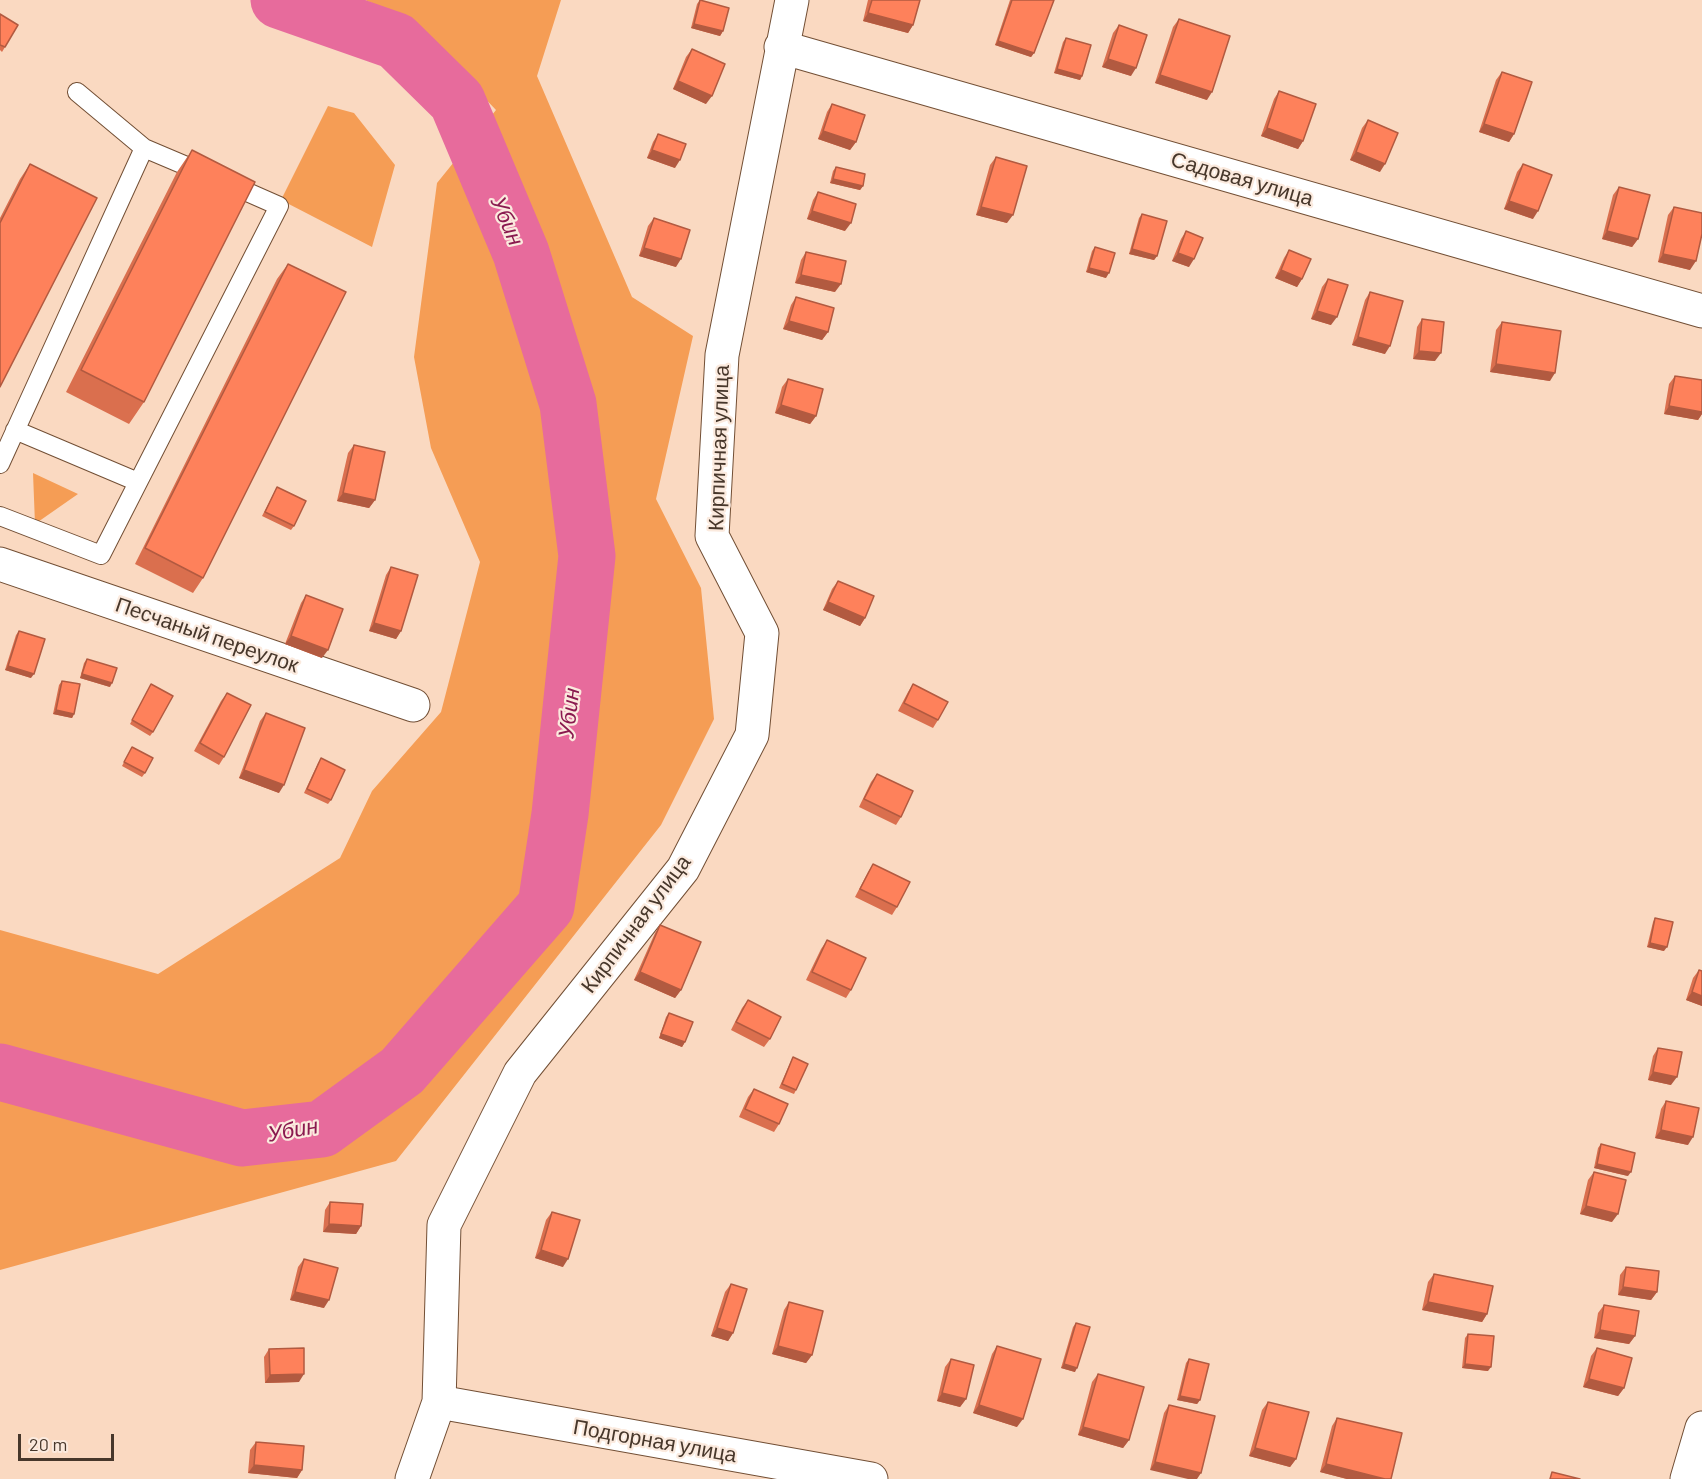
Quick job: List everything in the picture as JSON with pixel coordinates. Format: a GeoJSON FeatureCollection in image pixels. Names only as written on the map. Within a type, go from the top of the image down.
{"type":"FeatureCollection","features":[{"type":"Feature","properties":{"kind":"street","name":"Кирпичная улица"},"geometry":{"type":"LineString","coordinates":[[412,1479],[439,1402],[444,1225],[520,1073],[683,868],[752,735],[762,633],[712,536],[722,355],[792,0]]}},
{"type":"Feature","properties":{"kind":"street","name":"Садовая улица"},"geometry":{"type":"LineString","coordinates":[[782,47],[1702,311]]}},
{"type":"Feature","properties":{"kind":"street","name":"Песчаный переулок"},"geometry":{"type":"LineString","coordinates":[[0,564],[413,705]]}},
{"type":"Feature","properties":{"kind":"street","name":"Подгорная улица"},"geometry":{"type":"LineString","coordinates":[[439,1402],[871,1479]]}},
{"type":"Feature","properties":{"kind":"street"},"geometry":{"type":"LineString","coordinates":[[1687,1479],[1702,1428]]}},
{"type":"Feature","properties":{"kind":"lane"},"geometry":{"type":"LineString","coordinates":[[0,516],[101,555],[279,206],[144,148],[76,92]]}},
{"type":"Feature","properties":{"kind":"lane"},"geometry":{"type":"LineString","coordinates":[[0,464],[144,148]]}},
{"type":"Feature","properties":{"kind":"lane"},"geometry":{"type":"LineString","coordinates":[[15,430],[138,482]]}},
{"type":"Feature","properties":{"kind":"shaded area"},"geometry":{"type":"Polygon","coordinates":[[[365,0],[561,0],[537,76],[632,297],[693,336],[656,499],[701,588],[714,719],[661,825],[396,1161],[0,1270],[0,930],[158,974],[340,858],[372,791],[441,712],[480,562],[431,448],[414,357],[437,183],[496,110],[409,19],[365,0]]]}},
{"type":"Feature","properties":{"kind":"shaded area"},"geometry":{"type":"Polygon","coordinates":[[[328,106],[354,113],[395,165],[372,247],[281,200],[328,106]]]}},
{"type":"Feature","properties":{"kind":"shaded area"},"geometry":{"type":"Polygon","coordinates":[[[33,473],[78,494],[35,524],[33,473]]]}},
{"type":"Feature","properties":{"kind":"building"},"geometry":{"type":"Polygon","coordinates":[[[700,0],[729,8],[723,31],[694,24],[700,0]]]}},
{"type":"Feature","properties":{"kind":"building"},"geometry":{"type":"Polygon","coordinates":[[[872,0],[920,0],[913,25],[868,13],[872,0]]]}},
{"type":"Feature","properties":{"kind":"building"},"geometry":{"type":"Polygon","coordinates":[[[1012,0],[1054,0],[1034,53],[998,41],[1012,0]]]}},
{"type":"Feature","properties":{"kind":"building"},"geometry":{"type":"Polygon","coordinates":[[[0,14],[18,25],[5,47],[0,45],[0,14]]]}},
{"type":"Feature","properties":{"kind":"building"},"geometry":{"type":"Polygon","coordinates":[[[1179,19],[1230,36],[1212,92],[1160,75],[1179,19]]]}},
{"type":"Feature","properties":{"kind":"building"},"geometry":{"type":"Polygon","coordinates":[[[1119,25],[1147,35],[1136,68],[1108,59],[1119,25]]]}},
{"type":"Feature","properties":{"kind":"building"},"geometry":{"type":"Polygon","coordinates":[[[1066,38],[1091,45],[1082,76],[1057,69],[1066,38]]]}},
{"type":"Feature","properties":{"kind":"building"},"geometry":{"type":"Polygon","coordinates":[[[692,49],[725,64],[712,96],[678,81],[692,49]]]}},
{"type":"Feature","properties":{"kind":"building"},"geometry":{"type":"Polygon","coordinates":[[[1502,72],[1532,82],[1514,134],[1484,124],[1502,72]]]}},
{"type":"Feature","properties":{"kind":"building"},"geometry":{"type":"Polygon","coordinates":[[[1279,91],[1316,104],[1303,141],[1267,128],[1279,91]]]}},
{"type":"Feature","properties":{"kind":"building"},"geometry":{"type":"Polygon","coordinates":[[[832,104],[865,115],[856,142],[823,131],[832,104]]]}},
{"type":"Feature","properties":{"kind":"building"},"geometry":{"type":"Polygon","coordinates":[[[1368,120],[1398,133],[1385,164],[1356,152],[1368,120]]]}},
{"type":"Feature","properties":{"kind":"building"},"geometry":{"type":"Polygon","coordinates":[[[658,134],[686,144],[680,160],[652,150],[658,134]]]}},
{"type":"Feature","properties":{"kind":"building"},"geometry":{"type":"Polygon","coordinates":[[[192,150],[255,182],[144,402],[81,370],[192,150]]]}},
{"type":"Feature","properties":{"kind":"building"},"geometry":{"type":"Polygon","coordinates":[[[996,157],[1027,166],[1013,215],[981,207],[996,157]]]}},
{"type":"Feature","properties":{"kind":"building"},"geometry":{"type":"Polygon","coordinates":[[[30,164],[97,198],[0,387],[0,223],[30,164]]]}},
{"type":"Feature","properties":{"kind":"building"},"geometry":{"type":"Polygon","coordinates":[[[1523,164],[1552,175],[1538,211],[1509,201],[1523,164]]]}},
{"type":"Feature","properties":{"kind":"building"},"geometry":{"type":"Polygon","coordinates":[[[836,167],[865,174],[863,186],[833,179],[836,167]]]}},
{"type":"Feature","properties":{"kind":"building"},"geometry":{"type":"Polygon","coordinates":[[[1619,187],[1650,195],[1638,239],[1607,231],[1619,187]]]}},
{"type":"Feature","properties":{"kind":"building"},"geometry":{"type":"Polygon","coordinates":[[[818,192],[856,204],[851,223],[812,211],[818,192]]]}},
{"type":"Feature","properties":{"kind":"building"},"geometry":{"type":"Polygon","coordinates":[[[1674,207],[1702,213],[1702,234],[1696,261],[1663,254],[1674,207]]]}},
{"type":"Feature","properties":{"kind":"building"},"geometry":{"type":"Polygon","coordinates":[[[1142,214],[1167,221],[1157,256],[1132,249],[1142,214]]]}},
{"type":"Feature","properties":{"kind":"building"},"geometry":{"type":"Polygon","coordinates":[[[654,218],[690,230],[681,259],[644,248],[654,218]]]}},
{"type":"Feature","properties":{"kind":"building"},"geometry":{"type":"Polygon","coordinates":[[[1186,231],[1203,238],[1194,259],[1178,253],[1186,231]]]}},
{"type":"Feature","properties":{"kind":"building"},"geometry":{"type":"Polygon","coordinates":[[[1095,247],[1115,253],[1109,273],[1089,268],[1095,247]]]}},
{"type":"Feature","properties":{"kind":"building"},"geometry":{"type":"Polygon","coordinates":[[[1289,250],[1311,259],[1302,279],[1281,270],[1289,250]]]}},
{"type":"Feature","properties":{"kind":"building"},"geometry":{"type":"Polygon","coordinates":[[[806,252],[846,261],[841,284],[801,275],[806,252]]]}},
{"type":"Feature","properties":{"kind":"building"},"geometry":{"type":"Polygon","coordinates":[[[288,264],[346,292],[203,578],[145,548],[288,264]]]}},
{"type":"Feature","properties":{"kind":"building"},"geometry":{"type":"Polygon","coordinates":[[[1328,279],[1348,285],[1337,317],[1317,311],[1328,279]]]}},
{"type":"Feature","properties":{"kind":"building"},"geometry":{"type":"Polygon","coordinates":[[[1370,292],[1403,301],[1390,346],[1358,337],[1370,292]]]}},
{"type":"Feature","properties":{"kind":"building"},"geometry":{"type":"Polygon","coordinates":[[[796,297],[834,308],[828,332],[789,321],[796,297]]]}},
{"type":"Feature","properties":{"kind":"building"},"geometry":{"type":"Polygon","coordinates":[[[1422,319],[1444,322],[1441,353],[1419,351],[1422,319]]]}},
{"type":"Feature","properties":{"kind":"building"},"geometry":{"type":"Polygon","coordinates":[[[1502,322],[1561,331],[1555,373],[1496,364],[1502,322]]]}},
{"type":"Feature","properties":{"kind":"building"},"geometry":{"type":"Polygon","coordinates":[[[1675,376],[1702,380],[1702,412],[1669,406],[1675,376]]]}},
{"type":"Feature","properties":{"kind":"building"},"geometry":{"type":"Polygon","coordinates":[[[788,379],[823,389],[816,416],[781,405],[788,379]]]}},
{"type":"Feature","properties":{"kind":"building"},"geometry":{"type":"Polygon","coordinates":[[[354,445],[385,452],[375,500],[343,493],[354,445]]]}},
{"type":"Feature","properties":{"kind":"building"},"geometry":{"type":"Polygon","coordinates":[[[277,487],[306,501],[294,526],[265,512],[277,487]]]}},
{"type":"Feature","properties":{"kind":"building"},"geometry":{"type":"Polygon","coordinates":[[[391,567],[418,575],[401,631],[374,623],[391,567]]]}},
{"type":"Feature","properties":{"kind":"building"},"geometry":{"type":"Polygon","coordinates":[[[838,581],[874,596],[865,618],[828,602],[838,581]]]}},
{"type":"Feature","properties":{"kind":"building"},"geometry":{"type":"Polygon","coordinates":[[[306,595],[343,609],[328,650],[291,636],[306,595]]]}},
{"type":"Feature","properties":{"kind":"building"},"geometry":{"type":"Polygon","coordinates":[[[19,631],[45,639],[34,674],[8,666],[19,631]]]}},
{"type":"Feature","properties":{"kind":"building"},"geometry":{"type":"Polygon","coordinates":[[[87,659],[117,668],[112,683],[82,674],[87,659]]]}},
{"type":"Feature","properties":{"kind":"building"},"geometry":{"type":"Polygon","coordinates":[[[62,681],[80,684],[74,714],[56,710],[62,681]]]}},
{"type":"Feature","properties":{"kind":"building"},"geometry":{"type":"Polygon","coordinates":[[[151,684],[173,696],[153,732],[132,720],[151,684]]]}},
{"type":"Feature","properties":{"kind":"building"},"geometry":{"type":"Polygon","coordinates":[[[913,684],[948,702],[938,720],[904,703],[913,684]]]}},
{"type":"Feature","properties":{"kind":"building"},"geometry":{"type":"Polygon","coordinates":[[[227,693],[251,705],[224,757],[200,743],[227,693]]]}},
{"type":"Feature","properties":{"kind":"building"},"geometry":{"type":"Polygon","coordinates":[[[266,713],[305,728],[284,785],[244,770],[266,713]]]}},
{"type":"Feature","properties":{"kind":"building"},"geometry":{"type":"Polygon","coordinates":[[[132,747],[153,758],[145,773],[124,762],[132,747]]]}},
{"type":"Feature","properties":{"kind":"building"},"geometry":{"type":"Polygon","coordinates":[[[321,758],[345,770],[331,800],[307,789],[321,758]]]}},
{"type":"Feature","properties":{"kind":"building"},"geometry":{"type":"Polygon","coordinates":[[[877,774],[913,791],[901,817],[864,799],[877,774]]]}},
{"type":"Feature","properties":{"kind":"building"},"geometry":{"type":"Polygon","coordinates":[[[873,864],[910,882],[897,907],[860,889],[873,864]]]}},
{"type":"Feature","properties":{"kind":"building"},"geometry":{"type":"Polygon","coordinates":[[[1655,918],[1673,922],[1667,947],[1650,943],[1655,918]]]}},
{"type":"Feature","properties":{"kind":"building"},"geometry":{"type":"Polygon","coordinates":[[[660,925],[701,942],[681,990],[640,972],[660,925]]]}},
{"type":"Feature","properties":{"kind":"building"},"geometry":{"type":"Polygon","coordinates":[[[827,940],[866,958],[851,990],[812,972],[827,940]]]}},
{"type":"Feature","properties":{"kind":"building"},"geometry":{"type":"Polygon","coordinates":[[[1699,970],[1702,971],[1702,996],[1692,992],[1699,970]]]}},
{"type":"Feature","properties":{"kind":"building"},"geometry":{"type":"Polygon","coordinates":[[[748,1000],[781,1017],[770,1039],[736,1022],[748,1000]]]}},
{"type":"Feature","properties":{"kind":"building"},"geometry":{"type":"Polygon","coordinates":[[[669,1013],[693,1022],[685,1042],[661,1034],[669,1013]]]}},
{"type":"Feature","properties":{"kind":"building"},"geometry":{"type":"Polygon","coordinates":[[[1658,1048],[1682,1052],[1677,1077],[1653,1072],[1658,1048]]]}},
{"type":"Feature","properties":{"kind":"building"},"geometry":{"type":"Polygon","coordinates":[[[793,1057],[808,1064],[796,1090],[782,1084],[793,1057]]]}},
{"type":"Feature","properties":{"kind":"building"},"geometry":{"type":"Polygon","coordinates":[[[754,1089],[788,1104],[779,1124],[745,1109],[754,1089]]]}},
{"type":"Feature","properties":{"kind":"building"},"geometry":{"type":"Polygon","coordinates":[[[1666,1101],[1699,1108],[1693,1137],[1661,1130],[1666,1101]]]}},
{"type":"Feature","properties":{"kind":"building"},"geometry":{"type":"Polygon","coordinates":[[[1601,1144],[1635,1153],[1631,1172],[1597,1164],[1601,1144]]]}},
{"type":"Feature","properties":{"kind":"building"},"geometry":{"type":"Polygon","coordinates":[[[1594,1172],[1626,1180],[1618,1214],[1586,1206],[1594,1172]]]}},
{"type":"Feature","properties":{"kind":"building"},"geometry":{"type":"Polygon","coordinates":[[[330,1202],[363,1204],[361,1226],[329,1224],[330,1202]]]}},
{"type":"Feature","properties":{"kind":"building"},"geometry":{"type":"Polygon","coordinates":[[[552,1212],[580,1220],[568,1259],[541,1250],[552,1212]]]}},
{"type":"Feature","properties":{"kind":"building"},"geometry":{"type":"Polygon","coordinates":[[[304,1259],[338,1268],[329,1300],[295,1292],[304,1259]]]}},
{"type":"Feature","properties":{"kind":"building"},"geometry":{"type":"Polygon","coordinates":[[[1626,1267],[1659,1271],[1657,1292],[1623,1287],[1626,1267]]]}},
{"type":"Feature","properties":{"kind":"building"},"geometry":{"type":"Polygon","coordinates":[[[1434,1274],[1493,1286],[1487,1314],[1428,1302],[1434,1274]]]}},
{"type":"Feature","properties":{"kind":"building"},"geometry":{"type":"Polygon","coordinates":[[[731,1284],[747,1289],[733,1333],[717,1328],[731,1284]]]}},
{"type":"Feature","properties":{"kind":"building"},"geometry":{"type":"Polygon","coordinates":[[[789,1302],[823,1311],[812,1355],[778,1346],[789,1302]]]}},
{"type":"Feature","properties":{"kind":"building"},"geometry":{"type":"Polygon","coordinates":[[[1604,1305],[1639,1311],[1635,1336],[1600,1330],[1604,1305]]]}},
{"type":"Feature","properties":{"kind":"building"},"geometry":{"type":"Polygon","coordinates":[[[1076,1323],[1090,1327],[1077,1368],[1064,1364],[1076,1323]]]}},
{"type":"Feature","properties":{"kind":"building"},"geometry":{"type":"Polygon","coordinates":[[[1468,1334],[1494,1336],[1491,1367],[1465,1364],[1468,1334]]]}},
{"type":"Feature","properties":{"kind":"building"},"geometry":{"type":"Polygon","coordinates":[[[997,1346],[1041,1359],[1023,1419],[979,1405],[997,1346]]]}},
{"type":"Feature","properties":{"kind":"building"},"geometry":{"type":"Polygon","coordinates":[[[304,1348],[304,1374],[270,1375],[269,1349],[304,1348]]]}},
{"type":"Feature","properties":{"kind":"building"},"geometry":{"type":"Polygon","coordinates":[[[1597,1348],[1632,1358],[1624,1388],[1589,1379],[1597,1348]]]}},
{"type":"Feature","properties":{"kind":"building"},"geometry":{"type":"Polygon","coordinates":[[[951,1359],[974,1365],[966,1399],[942,1393],[951,1359]]]}},
{"type":"Feature","properties":{"kind":"building"},"geometry":{"type":"Polygon","coordinates":[[[1189,1359],[1209,1364],[1200,1400],[1180,1396],[1189,1359]]]}},
{"type":"Feature","properties":{"kind":"building"},"geometry":{"type":"Polygon","coordinates":[[[1098,1374],[1144,1387],[1129,1440],[1083,1427],[1098,1374]]]}},
{"type":"Feature","properties":{"kind":"building"},"geometry":{"type":"Polygon","coordinates":[[[1268,1402],[1309,1412],[1296,1459],[1255,1448],[1268,1402]]]}},
{"type":"Feature","properties":{"kind":"building"},"geometry":{"type":"Polygon","coordinates":[[[1169,1405],[1215,1416],[1201,1473],[1155,1462],[1169,1405]]]}},
{"type":"Feature","properties":{"kind":"building"},"geometry":{"type":"Polygon","coordinates":[[[1337,1418],[1402,1433],[1391,1479],[1326,1464],[1337,1418]]]}},
{"type":"Feature","properties":{"kind":"building"},"geometry":{"type":"Polygon","coordinates":[[[256,1442],[304,1446],[302,1470],[254,1465],[256,1442]]]}},
{"type":"Feature","properties":{"kind":"building"},"geometry":{"type":"Polygon","coordinates":[[[1552,1472],[1580,1479],[1550,1479],[1552,1472]]]}},
{"type":"Feature","properties":{"kind":"waterway","name":"Убин"},"geometry":{"type":"LineString","coordinates":[[0,1072],[242,1138],[322,1129],[402,1071],[546,906],[560,814],[587,556],[568,404],[521,253],[457,101],[396,41],[279,0]]}}]}
